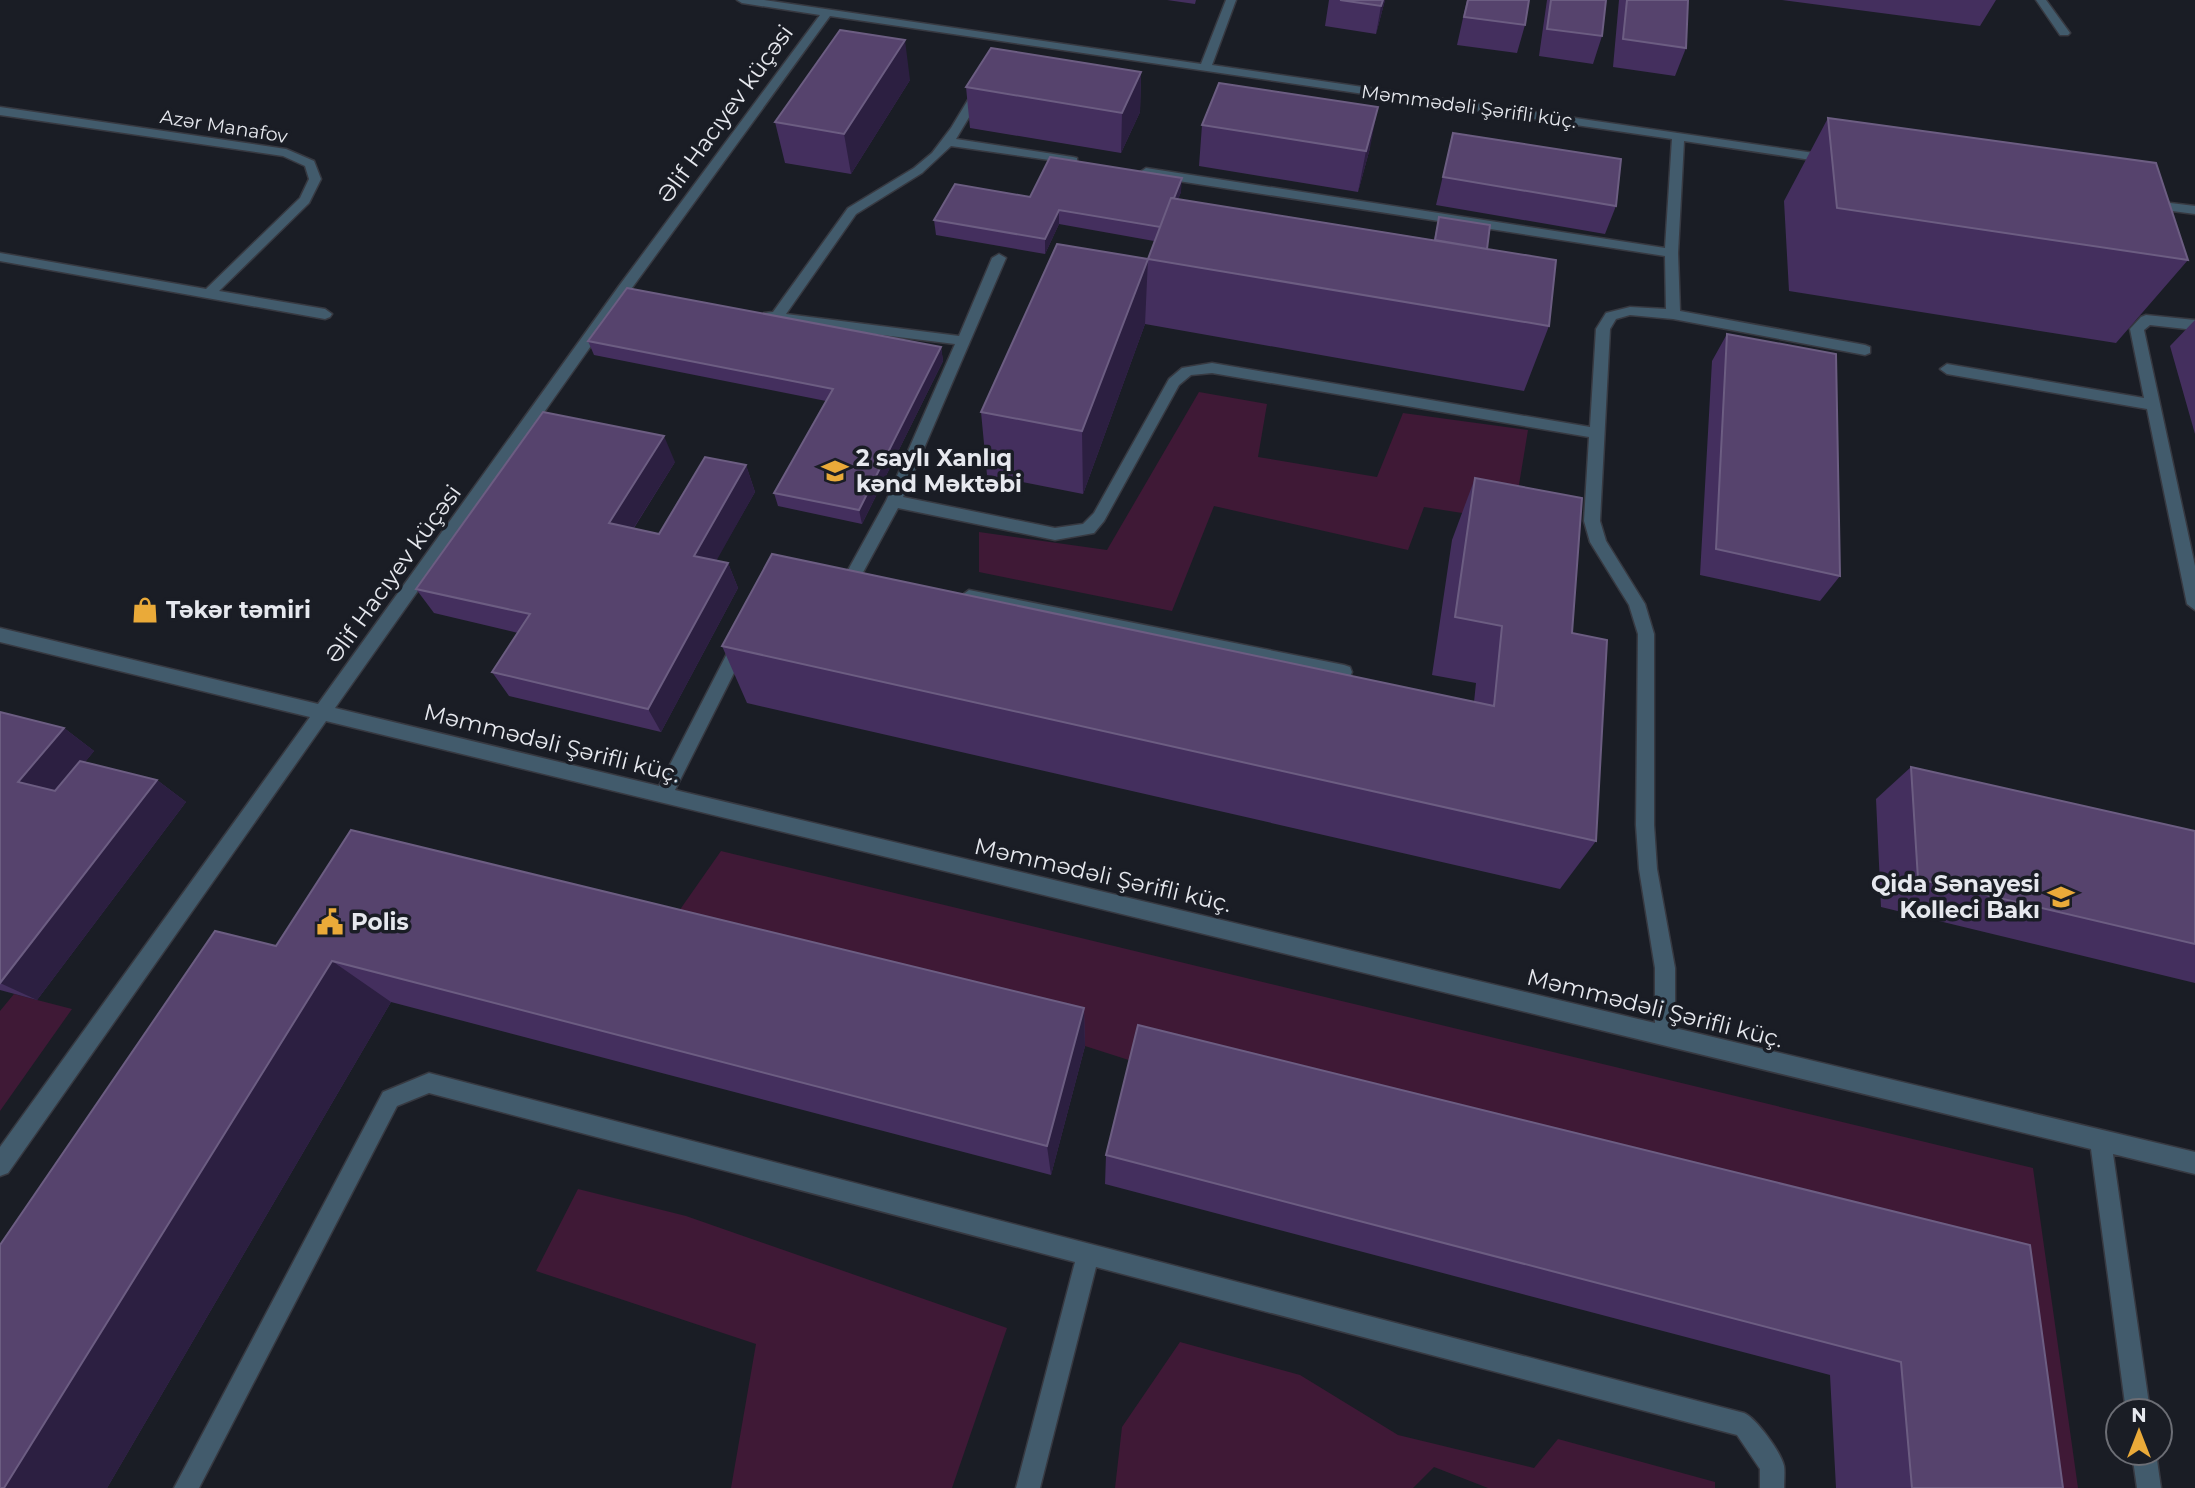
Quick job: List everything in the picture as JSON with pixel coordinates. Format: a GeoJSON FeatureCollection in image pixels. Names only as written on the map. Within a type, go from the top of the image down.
{"type":"FeatureCollection","features":[{"type":"Feature","properties":{"kind":"street","name":"Məmmədəli Şərifli küç."},"geometry":{"type":"LineString","coordinates":[[742,0],[827,12],[1005,45],[1205,68],[1841,160]]}},
{"type":"Feature","properties":{"kind":"street"},"geometry":{"type":"LineString","coordinates":[[1205,68],[1231,0]]}},
{"type":"Feature","properties":{"kind":"street"},"geometry":{"type":"LineString","coordinates":[[2041,0],[2064,33]]}},
{"type":"Feature","properties":{"kind":"street","name":"Əlif Hacıyev küçəsi"},"geometry":{"type":"LineString","coordinates":[[0,1165],[322,712],[630,291],[827,12]]}},
{"type":"Feature","properties":{"kind":"street"},"geometry":{"type":"LineString","coordinates":[[776,317],[852,211],[868,198],[920,169],[949,142],[989,73]]}},
{"type":"Feature","properties":{"kind":"street","name":"Azər Manafov"},"geometry":{"type":"LineString","coordinates":[[0,111],[286,153],[310,163],[315,179],[305,200],[208,294]]}},
{"type":"Feature","properties":{"kind":"street"},"geometry":{"type":"LineString","coordinates":[[1673,314],[1671,253],[1678,137]]}},
{"type":"Feature","properties":{"kind":"street"},"geometry":{"type":"LineString","coordinates":[[949,142],[1085,163]]}},
{"type":"Feature","properties":{"kind":"street"},"geometry":{"type":"LineString","coordinates":[[1126,169],[1671,253]]}},
{"type":"Feature","properties":{"kind":"street"},"geometry":{"type":"LineString","coordinates":[[2127,201],[2195,211]]}},
{"type":"Feature","properties":{"kind":"street"},"geometry":{"type":"LineString","coordinates":[[0,257],[325,314]]}},
{"type":"Feature","properties":{"kind":"street"},"geometry":{"type":"LineString","coordinates":[[856,573],[894,501],[999,258]]}},
{"type":"Feature","properties":{"kind":"street"},"geometry":{"type":"LineString","coordinates":[[1665,1035],[1665,968],[1648,869],[1645,825],[1646,634],[1637,604],[1598,542],[1591,521],[1603,329],[1611,316],[1630,312],[1673,314],[1865,350]]}},
{"type":"Feature","properties":{"kind":"street"},"geometry":{"type":"LineString","coordinates":[[751,313],[964,341]]}},
{"type":"Feature","properties":{"kind":"street"},"geometry":{"type":"LineString","coordinates":[[2195,325],[2146,320],[2137,329],[2195,604]]}},
{"type":"Feature","properties":{"kind":"street"},"geometry":{"type":"LineString","coordinates":[[894,501],[1055,534],[1088,529],[1099,517],[1174,382],[1187,371],[1212,368],[1596,433]]}},
{"type":"Feature","properties":{"kind":"street"},"geometry":{"type":"LineString","coordinates":[[1947,369],[2153,405]]}},
{"type":"Feature","properties":{"kind":"street"},"geometry":{"type":"LineString","coordinates":[[950,592],[1344,673]]}},
{"type":"Feature","properties":{"kind":"street"},"geometry":{"type":"LineString","coordinates":[[663,794],[750,625]]}},
{"type":"Feature","properties":{"kind":"street","name":"Məmmədəli Şərifli küç."},"geometry":{"type":"LineString","coordinates":[[0,635],[2195,1163]]}},
{"type":"Feature","properties":{"kind":"street"},"geometry":{"type":"LineString","coordinates":[[186,1488],[390,1099],[429,1083],[1744,1425],[1772,1465],[1772,1488]]}},
{"type":"Feature","properties":{"kind":"street"},"geometry":{"type":"LineString","coordinates":[[2101,1141],[2136,1397]]}},
{"type":"Feature","properties":{"kind":"street"},"geometry":{"type":"LineString","coordinates":[[1028,1488],[1087,1255]]}},
{"type":"Feature","properties":{"kind":"street"},"geometry":{"type":"LineString","coordinates":[[2146,1467],[2149,1488]]}},
{"type":"Feature","properties":{"kind":"shaded area"},"geometry":{"type":"Polygon","coordinates":[[[1199,392],[1267,404],[1258,457],[1377,477],[1403,413],[1528,430],[1513,521],[1424,507],[1408,550],[1214,506],[1172,611],[979,572],[979,532],[1107,550],[1199,392]]]}},
{"type":"Feature","properties":{"kind":"shaded area"},"geometry":{"type":"Polygon","coordinates":[[[721,851],[2033,1168],[2078,1488],[1974,1488],[1950,1267],[1135,1062],[1085,1046],[658,941],[721,851]]]}},
{"type":"Feature","properties":{"kind":"shaded area"},"geometry":{"type":"Polygon","coordinates":[[[14,994],[72,1009],[0,1111],[0,1011],[14,994]]]}},
{"type":"Feature","properties":{"kind":"shaded area"},"geometry":{"type":"Polygon","coordinates":[[[578,1189],[686,1216],[1007,1328],[952,1488],[731,1488],[756,1344],[536,1271],[578,1189]]]}},
{"type":"Feature","properties":{"kind":"shaded area"},"geometry":{"type":"Polygon","coordinates":[[[1180,1342],[1300,1375],[1398,1435],[1534,1468],[1558,1439],[1715,1482],[1715,1488],[1488,1488],[1434,1467],[1413,1488],[1115,1488],[1122,1427],[1180,1342]]]}},
{"type":"Feature","properties":{"kind":"building"},"geometry":{"type":"Polygon","coordinates":[[[1340,0],[1383,0],[1381,6],[1340,0]]]}},
{"type":"Feature","properties":{"kind":"building"},"geometry":{"type":"Polygon","coordinates":[[[1468,0],[1529,0],[1525,25],[1464,17],[1468,0]]]}},
{"type":"Feature","properties":{"kind":"building"},"geometry":{"type":"Polygon","coordinates":[[[1551,0],[1606,0],[1602,36],[1547,29],[1551,0]]]}},
{"type":"Feature","properties":{"kind":"building"},"geometry":{"type":"Polygon","coordinates":[[[1627,0],[1688,0],[1686,48],[1623,39],[1627,0]]]}},
{"type":"Feature","properties":{"kind":"building"},"geometry":{"type":"Polygon","coordinates":[[[840,30],[905,40],[844,134],[775,122],[840,30]]]}},
{"type":"Feature","properties":{"kind":"building"},"geometry":{"type":"Polygon","coordinates":[[[991,48],[1141,72],[1122,113],[966,87],[991,48]]]}},
{"type":"Feature","properties":{"kind":"building"},"geometry":{"type":"Polygon","coordinates":[[[1219,83],[1378,107],[1366,151],[1202,125],[1219,83]]]}},
{"type":"Feature","properties":{"kind":"building"},"geometry":{"type":"Polygon","coordinates":[[[1828,118],[2156,163],[2188,260],[1837,208],[1828,118]]]}},
{"type":"Feature","properties":{"kind":"building"},"geometry":{"type":"Polygon","coordinates":[[[1453,133],[1621,159],[1616,206],[1443,177],[1453,133]]]}},
{"type":"Feature","properties":{"kind":"building"},"geometry":{"type":"Polygon","coordinates":[[[1050,157],[1182,178],[1160,227],[1059,210],[1045,239],[934,220],[955,184],[1030,197],[1050,157]]]}},
{"type":"Feature","properties":{"kind":"building"},"geometry":{"type":"Polygon","coordinates":[[[1171,198],[1556,260],[1549,326],[1148,259],[1171,198]]]}},
{"type":"Feature","properties":{"kind":"building"},"geometry":{"type":"Polygon","coordinates":[[[1439,217],[1490,225],[1487,249],[1435,240],[1439,217]]]}},
{"type":"Feature","properties":{"kind":"building"},"geometry":{"type":"Polygon","coordinates":[[[1057,244],[1148,259],[1082,431],[981,412],[1057,244]]]}},
{"type":"Feature","properties":{"kind":"building"},"geometry":{"type":"Polygon","coordinates":[[[627,288],[941,347],[859,510],[774,493],[833,389],[588,341],[627,288]]]}},
{"type":"Feature","properties":{"kind":"building"},"geometry":{"type":"Polygon","coordinates":[[[1727,334],[1836,354],[1840,576],[1716,549],[1727,334]]]}},
{"type":"Feature","properties":{"kind":"building"},"geometry":{"type":"Polygon","coordinates":[[[543,412],[664,436],[609,523],[659,534],[705,457],[746,465],[694,556],[728,563],[648,709],[492,672],[530,614],[416,589],[543,412]]]}},
{"type":"Feature","properties":{"kind":"building"},"geometry":{"type":"Polygon","coordinates":[[[1475,478],[1582,498],[1572,633],[1607,640],[1596,841],[722,646],[772,554],[1494,706],[1502,626],[1455,617],[1475,478]]]}},
{"type":"Feature","properties":{"kind":"building"},"geometry":{"type":"Polygon","coordinates":[[[0,712],[64,728],[18,782],[55,791],[80,761],[157,780],[0,983],[0,712]]]}},
{"type":"Feature","properties":{"kind":"building"},"geometry":{"type":"Polygon","coordinates":[[[1911,767],[2195,831],[2195,944],[1918,879],[1911,767]]]}},
{"type":"Feature","properties":{"kind":"building"},"geometry":{"type":"Polygon","coordinates":[[[351,830],[1084,1008],[1047,1146],[332,961],[4,1488],[0,1488],[0,1245],[215,931],[276,946],[351,830]]]}},
{"type":"Feature","properties":{"kind":"building"},"geometry":{"type":"Polygon","coordinates":[[[1138,1025],[2030,1245],[2063,1488],[1912,1488],[1901,1362],[1106,1155],[1138,1025]]]}},
{"type":"Feature","properties":{"kind":"place","name":"2 saylı Xanlıq kənd Məktəbi"},"geometry":{"type":"Point","coordinates":[835,471]}},
{"type":"Feature","properties":{"kind":"place","name":"Təkər təmiri"},"geometry":{"type":"Point","coordinates":[145,610]}},
{"type":"Feature","properties":{"kind":"place","name":"Qida Sənayesi Kolleci Bakı"},"geometry":{"type":"Point","coordinates":[2061,897]}},
{"type":"Feature","properties":{"kind":"place","name":"Polis"},"geometry":{"type":"Point","coordinates":[330,922]}}]}
